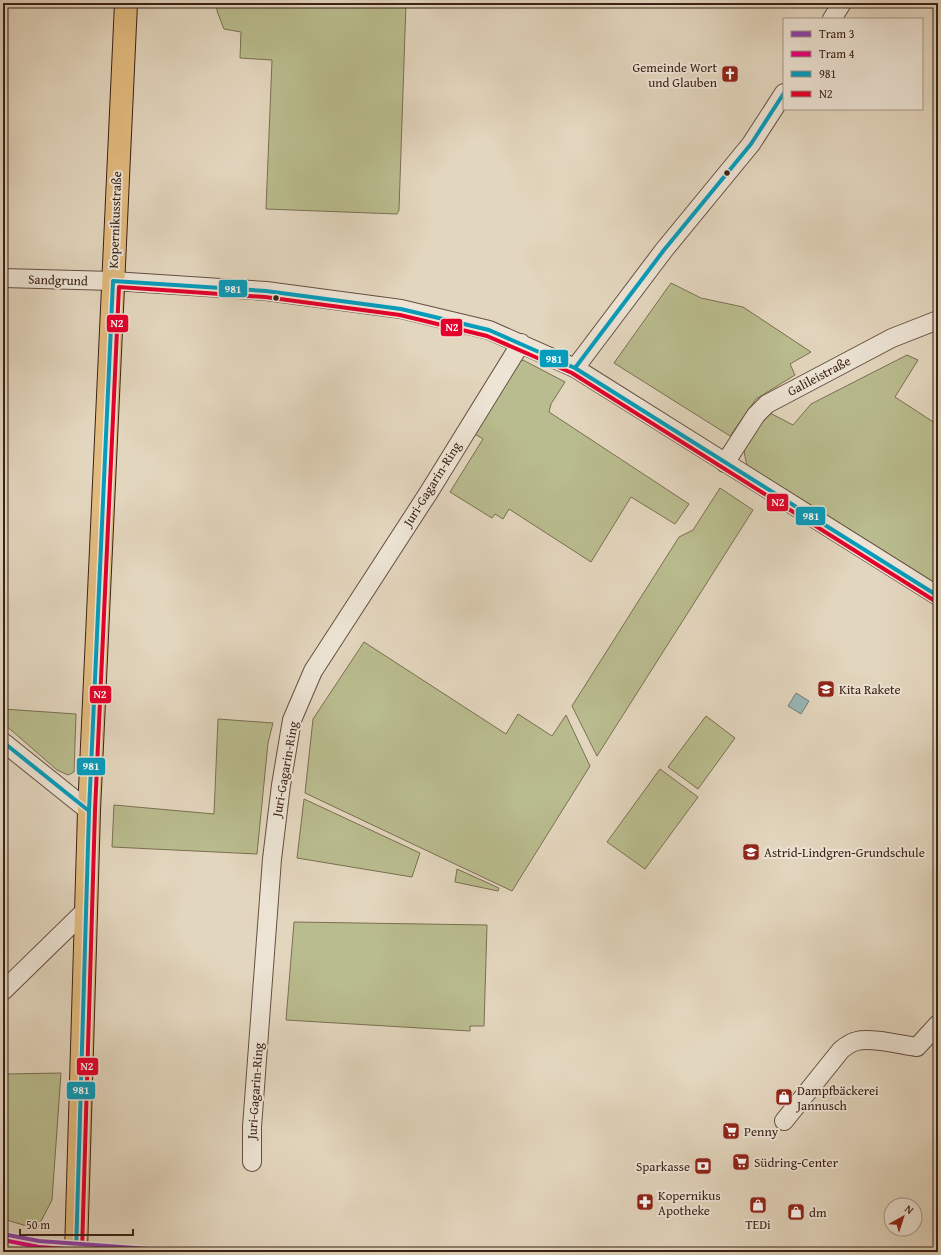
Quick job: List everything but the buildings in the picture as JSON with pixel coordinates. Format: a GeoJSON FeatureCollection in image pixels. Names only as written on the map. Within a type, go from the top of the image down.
{"type":"FeatureCollection","features":[{"type":"Feature","properties":{"kind":"main road","name":"Kopernikusstraße"},"geometry":{"type":"LineString","coordinates":[[76,1252],[89,811],[126,3]]}},
{"type":"Feature","properties":{"kind":"street"},"geometry":{"type":"LineString","coordinates":[[833,18],[842,3]]}},
{"type":"Feature","properties":{"kind":"street"},"geometry":{"type":"LineString","coordinates":[[575,368],[664,250],[751,144],[783,95]]}},
{"type":"Feature","properties":{"kind":"street","name":"Sandgrund"},"geometry":{"type":"LineString","coordinates":[[3,278],[113,281],[266,291],[401,309],[489,330],[575,368],[938,596]]}},
{"type":"Feature","properties":{"kind":"street","name":"Galileistraße"},"geometry":{"type":"LineString","coordinates":[[725,463],[756,415],[767,404],[892,338],[938,320]]}},
{"type":"Feature","properties":{"kind":"street","name":"Juri-Gagarin-Ring"},"geometry":{"type":"LineString","coordinates":[[252,1162],[252,1127],[270,882],[281,785],[292,720],[313,670],[429,492],[521,343]]}},
{"type":"Feature","properties":{"kind":"street"},"geometry":{"type":"LineString","coordinates":[[3,742],[89,811]]}},
{"type":"Feature","properties":{"kind":"street"},"geometry":{"type":"LineString","coordinates":[[3,991],[87,909]]}},
{"type":"Feature","properties":{"kind":"street"},"geometry":{"type":"LineString","coordinates":[[784,1121],[841,1050],[851,1043],[859,1040],[917,1048],[938,1024]]}},
{"type":"Feature","properties":{"kind":"green space"},"geometry":{"type":"Polygon","coordinates":[[[217,3],[406,3],[399,210],[397,214],[266,209],[272,60],[240,58],[241,32],[224,29],[217,11],[217,3]]]}},
{"type":"Feature","properties":{"kind":"green space"},"geometry":{"type":"Polygon","coordinates":[[[671,283],[701,298],[743,307],[811,352],[790,364],[795,375],[756,399],[730,436],[614,363],[671,283]]]}},
{"type":"Feature","properties":{"kind":"green space"},"geometry":{"type":"Polygon","coordinates":[[[907,355],[918,360],[895,397],[938,425],[938,585],[747,465],[744,454],[744,445],[749,435],[770,413],[793,425],[811,404],[907,355]]]}},
{"type":"Feature","properties":{"kind":"green space"},"geometry":{"type":"Polygon","coordinates":[[[523,360],[565,382],[551,404],[549,412],[689,504],[675,524],[631,497],[591,562],[509,509],[503,519],[495,514],[492,518],[450,492],[483,439],[473,433],[517,363],[523,360]]]}},
{"type":"Feature","properties":{"kind":"green space"},"geometry":{"type":"Polygon","coordinates":[[[720,488],[753,510],[597,756],[572,706],[679,537],[693,530],[720,488]]]}},
{"type":"Feature","properties":{"kind":"green space"},"geometry":{"type":"Polygon","coordinates":[[[364,642],[506,734],[518,714],[552,736],[566,715],[590,766],[512,891],[305,793],[313,719],[364,642]]]}},
{"type":"Feature","properties":{"kind":"green space"},"geometry":{"type":"Polygon","coordinates":[[[3,709],[76,714],[74,772],[68,775],[57,770],[3,723],[3,709]]]}},
{"type":"Feature","properties":{"kind":"green space"},"geometry":{"type":"Polygon","coordinates":[[[706,716],[735,738],[698,789],[668,767],[706,716]]]}},
{"type":"Feature","properties":{"kind":"green space"},"geometry":{"type":"Polygon","coordinates":[[[218,719],[273,723],[268,743],[257,854],[112,847],[114,805],[214,814],[218,719]]]}},
{"type":"Feature","properties":{"kind":"green space"},"geometry":{"type":"Polygon","coordinates":[[[660,769],[698,797],[645,869],[607,842],[660,769]]]}},
{"type":"Feature","properties":{"kind":"green space"},"geometry":{"type":"Polygon","coordinates":[[[304,799],[420,853],[412,877],[297,858],[304,799]]]}},
{"type":"Feature","properties":{"kind":"green space"},"geometry":{"type":"Polygon","coordinates":[[[457,869],[499,888],[498,891],[455,882],[457,869]]]}},
{"type":"Feature","properties":{"kind":"green space"},"geometry":{"type":"Polygon","coordinates":[[[294,922],[487,925],[484,1026],[470,1026],[470,1031],[286,1020],[294,922]]]}},
{"type":"Feature","properties":{"kind":"green space"},"geometry":{"type":"Polygon","coordinates":[[[3,1025],[7,1074],[61,1073],[52,1200],[37,1229],[3,1219],[3,1025]]]}},
{"type":"Feature","properties":{"kind":"water"},"geometry":{"type":"Polygon","coordinates":[[[796,693],[809,701],[801,714],[788,706],[796,693]]]}},
{"type":"Feature","properties":{"kind":"tram line","name":"3"},"geometry":{"type":"LineString","coordinates":[[3,1234],[39,1241],[191,1252]]}},
{"type":"Feature","properties":{"kind":"tram line","name":"4"},"geometry":{"type":"LineString","coordinates":[[3,1240],[39,1247],[108,1252]]}},
{"type":"Feature","properties":{"kind":"transit line","name":"981"},"geometry":{"type":"LineString","coordinates":[[575,368],[664,250],[751,144],[783,95]]}},
{"type":"Feature","properties":{"kind":"transit line","name":"981"},"geometry":{"type":"LineString","coordinates":[[113,281],[266,291],[401,309],[489,330],[575,368],[938,596]]}},
{"type":"Feature","properties":{"kind":"transit line","name":"981"},"geometry":{"type":"LineString","coordinates":[[76,1252],[89,811],[113,281]]}},
{"type":"Feature","properties":{"kind":"transit line","name":"N2"},"geometry":{"type":"LineString","coordinates":[[82,1252],[95,811],[119,287],[265,297],[400,315],[487,336],[572,373],[935,601]]}},
{"type":"Feature","properties":{"kind":"transit line","name":"981"},"geometry":{"type":"LineString","coordinates":[[3,742],[89,811]]}},
{"type":"Feature","properties":{"kind":"place","name":"Gemeinde Wort und Glauben"},"geometry":{"type":"Point","coordinates":[730,74]}},
{"type":"Feature","properties":{"kind":"place","name":"Kita Rakete"},"geometry":{"type":"Point","coordinates":[826,689]}},
{"type":"Feature","properties":{"kind":"place","name":"Astrid-Lindgren-Grundschule"},"geometry":{"type":"Point","coordinates":[751,852]}},
{"type":"Feature","properties":{"kind":"place","name":"Dampfbäckerei Jannusch"},"geometry":{"type":"Point","coordinates":[784,1097]}},
{"type":"Feature","properties":{"kind":"place","name":"Penny"},"geometry":{"type":"Point","coordinates":[731,1131]}},
{"type":"Feature","properties":{"kind":"place","name":"Südring-Center"},"geometry":{"type":"Point","coordinates":[741,1162]}},
{"type":"Feature","properties":{"kind":"place","name":"Sparkasse"},"geometry":{"type":"Point","coordinates":[703,1166]}},
{"type":"Feature","properties":{"kind":"place","name":"Kopernikus Apotheke"},"geometry":{"type":"Point","coordinates":[645,1202]}},
{"type":"Feature","properties":{"kind":"place","name":"TEDi"},"geometry":{"type":"Point","coordinates":[758,1205]}},
{"type":"Feature","properties":{"kind":"place","name":"dm"},"geometry":{"type":"Point","coordinates":[796,1212]}}]}
